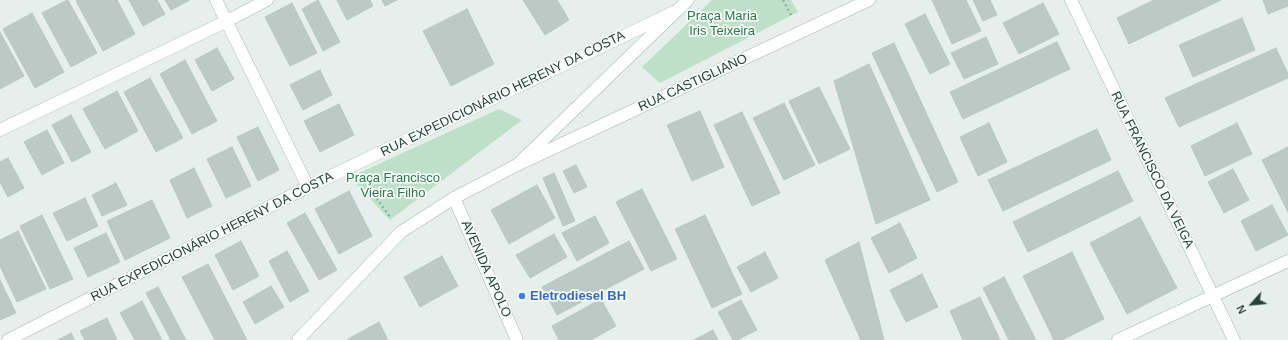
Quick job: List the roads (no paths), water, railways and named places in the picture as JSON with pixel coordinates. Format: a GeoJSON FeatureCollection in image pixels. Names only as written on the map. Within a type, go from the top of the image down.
{"type":"FeatureCollection","features":[{"type":"Feature","properties":{"kind":"street"},"geometry":{"type":"LineString","coordinates":[[216,0],[308,187]]}},
{"type":"Feature","properties":{"kind":"street"},"geometry":{"type":"LineString","coordinates":[[0,130],[227,21],[267,0]]}},
{"type":"Feature","properties":{"kind":"street"},"geometry":{"type":"LineString","coordinates":[[298,340],[401,232],[454,198],[517,165],[688,0]]}},
{"type":"Feature","properties":{"kind":"street","name":"RUA CASTIGLIANO"},"geometry":{"type":"LineString","coordinates":[[517,165],[869,0]]}},
{"type":"Feature","properties":{"kind":"street","name":"RUA FRANCISCO DA VEIGA"},"geometry":{"type":"LineString","coordinates":[[1071,0],[1234,340]]}},
{"type":"Feature","properties":{"kind":"street","name":"RUA EXPEDICIONÁRIO HERENY DA COSTA"},"geometry":{"type":"LineString","coordinates":[[8,340],[308,187],[676,11]]}},
{"type":"Feature","properties":{"kind":"street","name":"AVENIDA APOLO"},"geometry":{"type":"LineString","coordinates":[[454,198],[517,340]]}},
{"type":"Feature","properties":{"kind":"street"},"geometry":{"type":"LineString","coordinates":[[1118,340],[1288,261]]}},
{"type":"Feature","properties":{"kind":"place","name":"Eletrodiesel BH"},"geometry":{"type":"Point","coordinates":[522,296]}},
{"type":"Feature","properties":{"kind":"park label","name":"Praça Maria Iris Teixeira"},"geometry":{"type":"Point","coordinates":[722,24]}},
{"type":"Feature","properties":{"kind":"park label","name":"Praça Francisco Vieira Filho"},"geometry":{"type":"Point","coordinates":[393,186]}}]}
